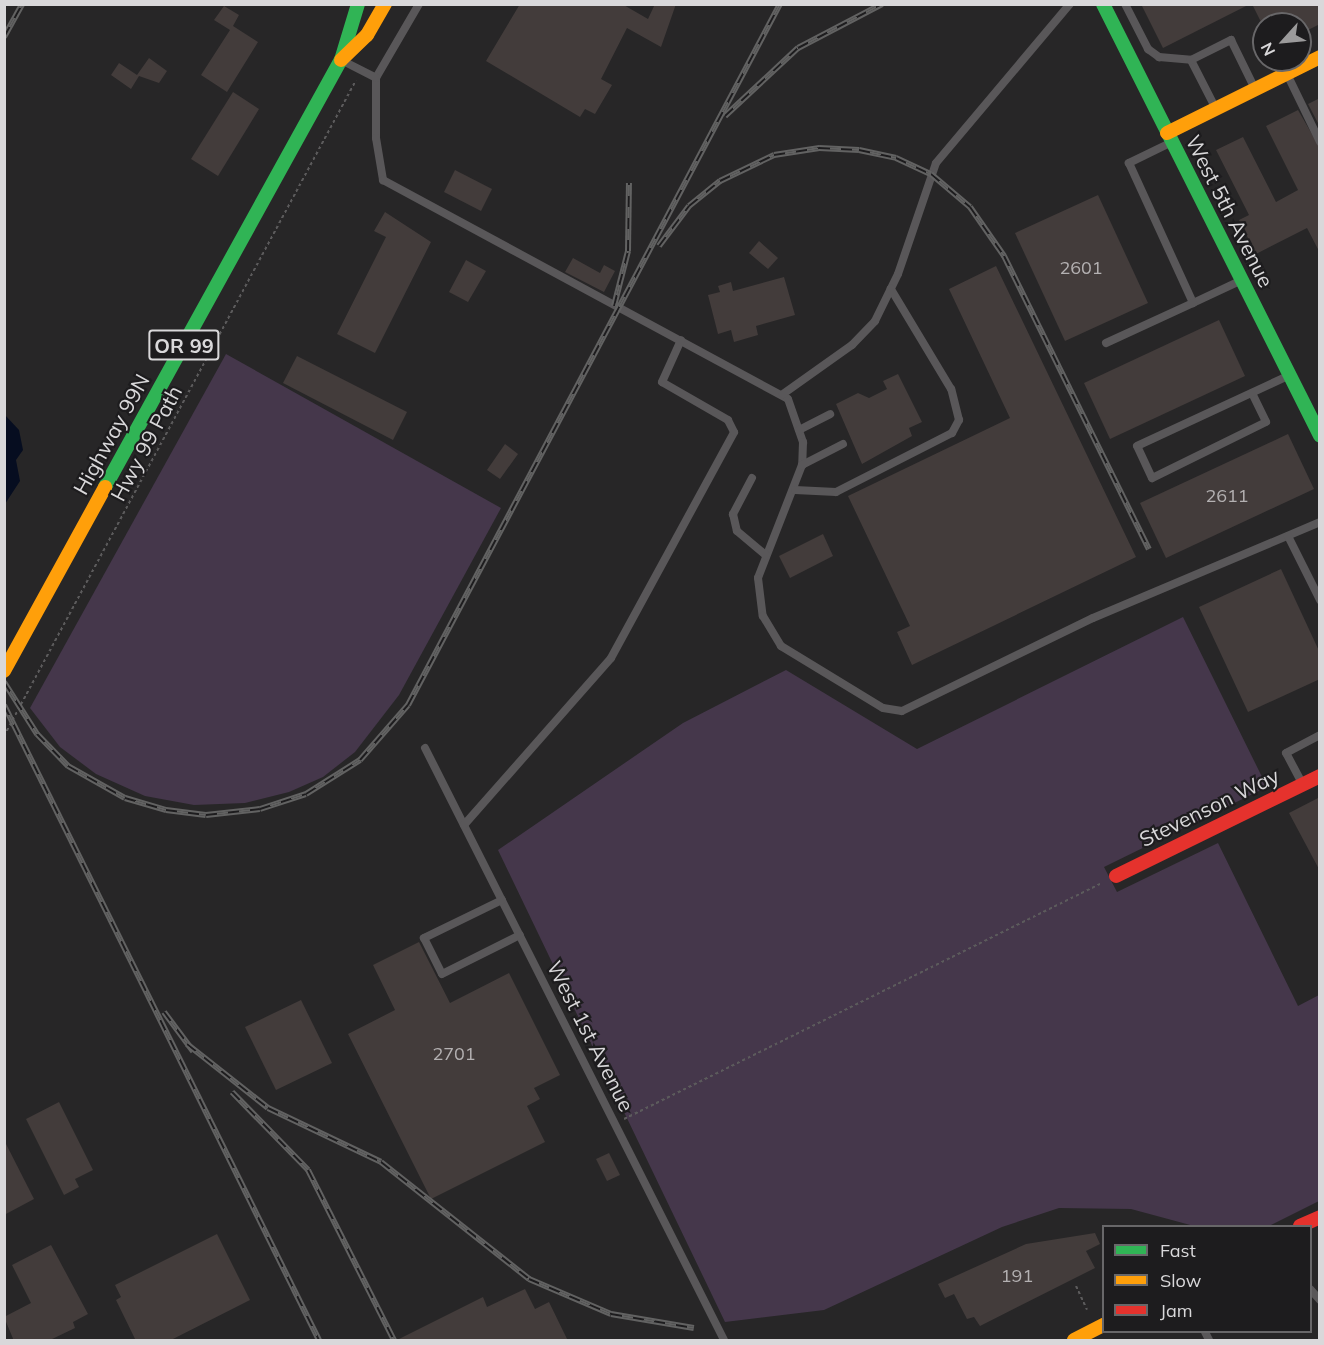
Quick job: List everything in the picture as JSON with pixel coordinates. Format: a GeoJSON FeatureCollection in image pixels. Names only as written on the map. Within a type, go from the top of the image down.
{"type":"FeatureCollection","features":[{"type":"Feature","properties":{"kind":"main road","name":"OR 99"},"geometry":{"type":"LineString","coordinates":[[341,60],[358,4]]}},
{"type":"Feature","properties":{"kind":"main road","name":"OR 99"},"geometry":{"type":"LineString","coordinates":[[341,60],[367,35],[385,4]]}},
{"type":"Feature","properties":{"kind":"main road","name":"West 5th Avenue"},"geometry":{"type":"LineString","coordinates":[[1104,4],[1320,436]]}},
{"type":"Feature","properties":{"kind":"main road"},"geometry":{"type":"LineString","coordinates":[[1169,138],[1216,109],[1320,57]]}},
{"type":"Feature","properties":{"kind":"main road","name":"Highway 99N"},"geometry":{"type":"LineString","coordinates":[[4,671],[341,60]]}},
{"type":"Feature","properties":{"kind":"main road","name":"Stevenson Way"},"geometry":{"type":"LineString","coordinates":[[1116,876],[1320,776]]}},
{"type":"Feature","properties":{"kind":"main road"},"geometry":{"type":"LineString","coordinates":[[1304,1225],[1320,1216]]}},
{"type":"Feature","properties":{"kind":"main road"},"geometry":{"type":"LineString","coordinates":[[1074,1341],[1102,1326]]}},
{"type":"Feature","properties":{"kind":"lane"},"geometry":{"type":"LineString","coordinates":[[419,4],[376,78],[376,138],[383,180],[614,309],[681,340],[783,394],[799,430],[802,465],[795,490],[758,578],[759,599],[781,646],[883,708],[902,711],[1092,618],[1320,522]]}},
{"type":"Feature","properties":{"kind":"lane"},"geometry":{"type":"LineString","coordinates":[[783,394],[852,345],[875,321],[891,289],[936,163],[1070,4]]}},
{"type":"Feature","properties":{"kind":"lane"},"geometry":{"type":"LineString","coordinates":[[1125,4],[1148,48],[1159,57],[1191,60],[1231,40],[1255,89]]}},
{"type":"Feature","properties":{"kind":"lane"},"geometry":{"type":"LineString","coordinates":[[1114,27],[1132,18]]}},
{"type":"Feature","properties":{"kind":"lane"},"geometry":{"type":"LineString","coordinates":[[1130,57],[1148,48]]}},
{"type":"Feature","properties":{"kind":"lane"},"geometry":{"type":"LineString","coordinates":[[341,60],[376,78]]}},
{"type":"Feature","properties":{"kind":"lane"},"geometry":{"type":"LineString","coordinates":[[1191,60],[1216,109]]}},
{"type":"Feature","properties":{"kind":"lane"},"geometry":{"type":"LineString","coordinates":[[1287,73],[1320,142]]}},
{"type":"Feature","properties":{"kind":"lane"},"geometry":{"type":"LineString","coordinates":[[1169,138],[1129,163],[1193,303]]}},
{"type":"Feature","properties":{"kind":"lane"},"geometry":{"type":"LineString","coordinates":[[1106,343],[1241,280]]}},
{"type":"Feature","properties":{"kind":"lane"},"geometry":{"type":"LineString","coordinates":[[795,490],[836,492],[952,433],[959,420],[951,388],[891,289]]}},
{"type":"Feature","properties":{"kind":"lane"},"geometry":{"type":"LineString","coordinates":[[464,825],[611,658],[734,432],[728,420],[662,382],[681,340]]}},
{"type":"Feature","properties":{"kind":"lane"},"geometry":{"type":"LineString","coordinates":[[1252,393],[1266,423],[1152,478],[1137,446],[1252,393],[1289,376]]}},
{"type":"Feature","properties":{"kind":"lane"},"geometry":{"type":"LineString","coordinates":[[799,430],[830,414]]}},
{"type":"Feature","properties":{"kind":"lane"},"geometry":{"type":"LineString","coordinates":[[802,465],[843,444]]}},
{"type":"Feature","properties":{"kind":"lane"},"geometry":{"type":"LineString","coordinates":[[752,478],[733,513],[737,531],[766,555]]}},
{"type":"Feature","properties":{"kind":"lane"},"geometry":{"type":"LineString","coordinates":[[1288,536],[1320,600]]}},
{"type":"Feature","properties":{"kind":"lane"},"geometry":{"type":"LineString","coordinates":[[1303,784],[1286,753],[1320,735]]}},
{"type":"Feature","properties":{"kind":"lane","name":"West 1st Avenue"},"geometry":{"type":"LineString","coordinates":[[425,748],[724,1341]]}},
{"type":"Feature","properties":{"kind":"lane"},"geometry":{"type":"LineString","coordinates":[[502,900],[424,938],[442,974],[520,936]]}},
{"type":"Feature","properties":{"kind":"path","name":"Hwy 99 Path"},"geometry":{"type":"LineString","coordinates":[[4,736],[56,644],[361,71]]}},
{"type":"Feature","properties":{"kind":"path"},"geometry":{"type":"LineString","coordinates":[[615,1124],[1116,876]]}},
{"type":"Feature","properties":{"kind":"path"},"geometry":{"type":"LineString","coordinates":[[1076,1286],[1087,1310]]}},
{"type":"Feature","properties":{"kind":"shaded area"},"geometry":{"type":"Polygon","coordinates":[[[226,354],[501,508],[399,695],[355,752],[323,777],[289,792],[245,803],[194,805],[145,796],[96,774],[60,747],[30,708],[226,354]]]}},
{"type":"Feature","properties":{"kind":"shaded area"},"geometry":{"type":"Polygon","coordinates":[[[1183,617],[1267,787],[1104,867],[1117,892],[1218,843],[1298,1006],[1319,995],[1319,1201],[1271,1225],[1190,1225],[1131,1209],[1059,1208],[1002,1227],[824,1310],[725,1322],[498,850],[683,723],[786,670],[917,749],[1183,617]]]}},
{"type":"Feature","properties":{"kind":"water"},"geometry":{"type":"Polygon","coordinates":[[[4,414],[19,430],[23,450],[16,460],[20,481],[5,504],[4,414]]]}},
{"type":"Feature","properties":{"kind":"building"},"geometry":{"type":"Polygon","coordinates":[[[520,4],[622,4],[648,19],[655,4],[676,4],[661,47],[627,28],[601,79],[612,85],[595,114],[585,109],[580,117],[486,61],[520,4]]]}},
{"type":"Feature","properties":{"kind":"building"},"geometry":{"type":"Polygon","coordinates":[[[1141,4],[1250,4],[1163,48],[1141,4]]]}},
{"type":"Feature","properties":{"kind":"building"},"geometry":{"type":"Polygon","coordinates":[[[1252,4],[1320,4],[1320,24],[1312,28],[1312,12],[1256,12],[1252,4]]]}},
{"type":"Feature","properties":{"kind":"building"},"geometry":{"type":"Polygon","coordinates":[[[224,6],[239,15],[233,26],[258,42],[227,92],[201,75],[230,30],[214,20],[224,6]]]}},
{"type":"Feature","properties":{"kind":"building"},"geometry":{"type":"Polygon","coordinates":[[[149,58],[167,71],[159,83],[139,76],[131,89],[111,75],[119,63],[137,75],[149,58]]]}},
{"type":"Feature","properties":{"kind":"building"},"geometry":{"type":"Polygon","coordinates":[[[233,92],[259,109],[218,176],[191,159],[233,92]]]}},
{"type":"Feature","properties":{"kind":"building"},"geometry":{"type":"Polygon","coordinates":[[[1320,98],[1320,127],[1308,104],[1320,98]]]}},
{"type":"Feature","properties":{"kind":"building"},"geometry":{"type":"Polygon","coordinates":[[[1298,110],[1320,148],[1320,253],[1307,228],[1256,254],[1239,220],[1249,215],[1216,150],[1243,137],[1276,202],[1298,190],[1266,126],[1298,110]]]}},
{"type":"Feature","properties":{"kind":"building"},"geometry":{"type":"Polygon","coordinates":[[[455,170],[492,189],[481,211],[444,192],[455,170]]]}},
{"type":"Feature","properties":{"kind":"building"},"geometry":{"type":"Polygon","coordinates":[[[1098,195],[1148,303],[1065,341],[1015,233],[1098,195]]]}},
{"type":"Feature","properties":{"kind":"building"},"geometry":{"type":"Polygon","coordinates":[[[385,212],[431,242],[375,353],[337,334],[386,237],[374,231],[385,212]]]}},
{"type":"Feature","properties":{"kind":"building"},"geometry":{"type":"Polygon","coordinates":[[[759,241],[778,258],[768,269],[749,253],[759,241]]]}},
{"type":"Feature","properties":{"kind":"building"},"geometry":{"type":"Polygon","coordinates":[[[573,258],[600,273],[604,265],[615,271],[604,292],[565,272],[573,258]]]}},
{"type":"Feature","properties":{"kind":"building"},"geometry":{"type":"Polygon","coordinates":[[[466,260],[486,271],[468,302],[449,292],[466,260]]]}},
{"type":"Feature","properties":{"kind":"building"},"geometry":{"type":"Polygon","coordinates":[[[996,266],[1136,557],[912,665],[897,632],[910,626],[848,496],[1010,418],[949,289],[996,266]]]}},
{"type":"Feature","properties":{"kind":"building"},"geometry":{"type":"Polygon","coordinates":[[[784,277],[795,315],[756,326],[758,335],[734,342],[731,330],[718,334],[708,295],[720,292],[718,286],[731,282],[733,291],[784,277]]]}},
{"type":"Feature","properties":{"kind":"building"},"geometry":{"type":"Polygon","coordinates":[[[1219,320],[1245,376],[1110,439],[1084,383],[1219,320]]]}},
{"type":"Feature","properties":{"kind":"building"},"geometry":{"type":"Polygon","coordinates":[[[297,356],[407,412],[393,440],[283,383],[297,356]]]}},
{"type":"Feature","properties":{"kind":"building"},"geometry":{"type":"Polygon","coordinates":[[[898,374],[922,422],[909,428],[912,436],[862,464],[836,404],[858,393],[869,398],[887,389],[883,381],[898,374]]]}},
{"type":"Feature","properties":{"kind":"building"},"geometry":{"type":"Polygon","coordinates":[[[1288,434],[1314,489],[1166,558],[1140,503],[1288,434]]]}},
{"type":"Feature","properties":{"kind":"building"},"geometry":{"type":"Polygon","coordinates":[[[505,444],[518,454],[500,479],[487,470],[505,444]]]}},
{"type":"Feature","properties":{"kind":"building"},"geometry":{"type":"Polygon","coordinates":[[[823,534],[833,556],[790,578],[779,556],[823,534]]]}},
{"type":"Feature","properties":{"kind":"building"},"geometry":{"type":"Polygon","coordinates":[[[1281,569],[1320,653],[1320,679],[1248,712],[1199,607],[1281,569]]]}},
{"type":"Feature","properties":{"kind":"building"},"geometry":{"type":"Polygon","coordinates":[[[1320,797],[1320,871],[1289,813],[1320,797]]]}},
{"type":"Feature","properties":{"kind":"building"},"geometry":{"type":"Polygon","coordinates":[[[419,942],[450,1003],[509,973],[560,1075],[534,1088],[540,1099],[527,1106],[545,1142],[431,1199],[348,1034],[395,1010],[373,965],[419,942]]]}},
{"type":"Feature","properties":{"kind":"building"},"geometry":{"type":"Polygon","coordinates":[[[301,1000],[332,1063],[276,1090],[245,1027],[301,1000]]]}},
{"type":"Feature","properties":{"kind":"building"},"geometry":{"type":"Polygon","coordinates":[[[59,1102],[93,1170],[75,1179],[79,1187],[64,1195],[26,1119],[59,1102]]]}},
{"type":"Feature","properties":{"kind":"building"},"geometry":{"type":"Polygon","coordinates":[[[4,1140],[34,1199],[4,1215],[4,1140]]]}},
{"type":"Feature","properties":{"kind":"building"},"geometry":{"type":"Polygon","coordinates":[[[609,1153],[620,1175],[607,1181],[596,1159],[609,1153]]]}},
{"type":"Feature","properties":{"kind":"building"},"geometry":{"type":"Polygon","coordinates":[[[1095,1233],[1100,1244],[1086,1251],[1095,1268],[980,1326],[974,1317],[967,1319],[954,1294],[945,1298],[938,1284],[1026,1244],[1095,1233]]]}},
{"type":"Feature","properties":{"kind":"building"},"geometry":{"type":"Polygon","coordinates":[[[217,1234],[250,1300],[169,1341],[136,1341],[116,1300],[121,1297],[115,1285],[217,1234]]]}},
{"type":"Feature","properties":{"kind":"building"},"geometry":{"type":"Polygon","coordinates":[[[51,1245],[88,1314],[73,1322],[75,1328],[48,1341],[14,1341],[4,1317],[31,1303],[12,1265],[51,1245]]]}},
{"type":"Feature","properties":{"kind":"building"},"geometry":{"type":"Polygon","coordinates":[[[525,1289],[535,1309],[549,1302],[568,1341],[395,1341],[483,1297],[487,1307],[525,1289]]]}},
{"type":"Feature","properties":{"kind":"railway"},"geometry":{"type":"LineString","coordinates":[[4,37],[22,4]]}},
{"type":"Feature","properties":{"kind":"railway"},"geometry":{"type":"LineString","coordinates":[[4,682],[37,734],[68,766],[125,798],[166,810],[206,815],[260,809],[306,794],[360,760],[408,705],[780,4]]}},
{"type":"Feature","properties":{"kind":"railway"},"geometry":{"type":"LineString","coordinates":[[725,116],[798,48],[882,4]]}},
{"type":"Feature","properties":{"kind":"railway"},"geometry":{"type":"LineString","coordinates":[[659,246],[689,206],[720,181],[774,155],[819,148],[859,150],[896,158],[931,174],[970,207],[1004,256],[1149,549]]}},
{"type":"Feature","properties":{"kind":"railway"},"geometry":{"type":"LineString","coordinates":[[614,306],[628,251],[629,183]]}},
{"type":"Feature","properties":{"kind":"railway"},"geometry":{"type":"LineString","coordinates":[[4,705],[319,1340]]}},
{"type":"Feature","properties":{"kind":"railway"},"geometry":{"type":"LineString","coordinates":[[164,1012],[193,1051]]}},
{"type":"Feature","properties":{"kind":"railway"},"geometry":{"type":"LineString","coordinates":[[187,1044],[268,1108],[381,1162],[529,1279],[611,1314],[694,1328]]}},
{"type":"Feature","properties":{"kind":"railway"},"geometry":{"type":"LineString","coordinates":[[232,1092],[308,1170],[394,1340]]}},
{"type":"Feature","properties":{"kind":"traffic: fast"},"geometry":{"type":"LineString","coordinates":[[105,487],[341,60],[358,4]]}},
{"type":"Feature","properties":{"kind":"traffic: fast"},"geometry":{"type":"LineString","coordinates":[[1103,4],[1320,436]]}},
{"type":"Feature","properties":{"kind":"traffic: slow"},"geometry":{"type":"LineString","coordinates":[[341,60],[367,35],[385,4]]}},
{"type":"Feature","properties":{"kind":"traffic: slow"},"geometry":{"type":"LineString","coordinates":[[1167,133],[1320,57]]}},
{"type":"Feature","properties":{"kind":"traffic: slow"},"geometry":{"type":"LineString","coordinates":[[4,671],[105,487]]}},
{"type":"Feature","properties":{"kind":"traffic: slow"},"geometry":{"type":"LineString","coordinates":[[1074,1340],[1102,1326]]}},
{"type":"Feature","properties":{"kind":"traffic: jam"},"geometry":{"type":"LineString","coordinates":[[1116,876],[1320,776]]}},
{"type":"Feature","properties":{"kind":"traffic: jam"},"geometry":{"type":"LineString","coordinates":[[1302,1225],[1320,1217]]}}]}
